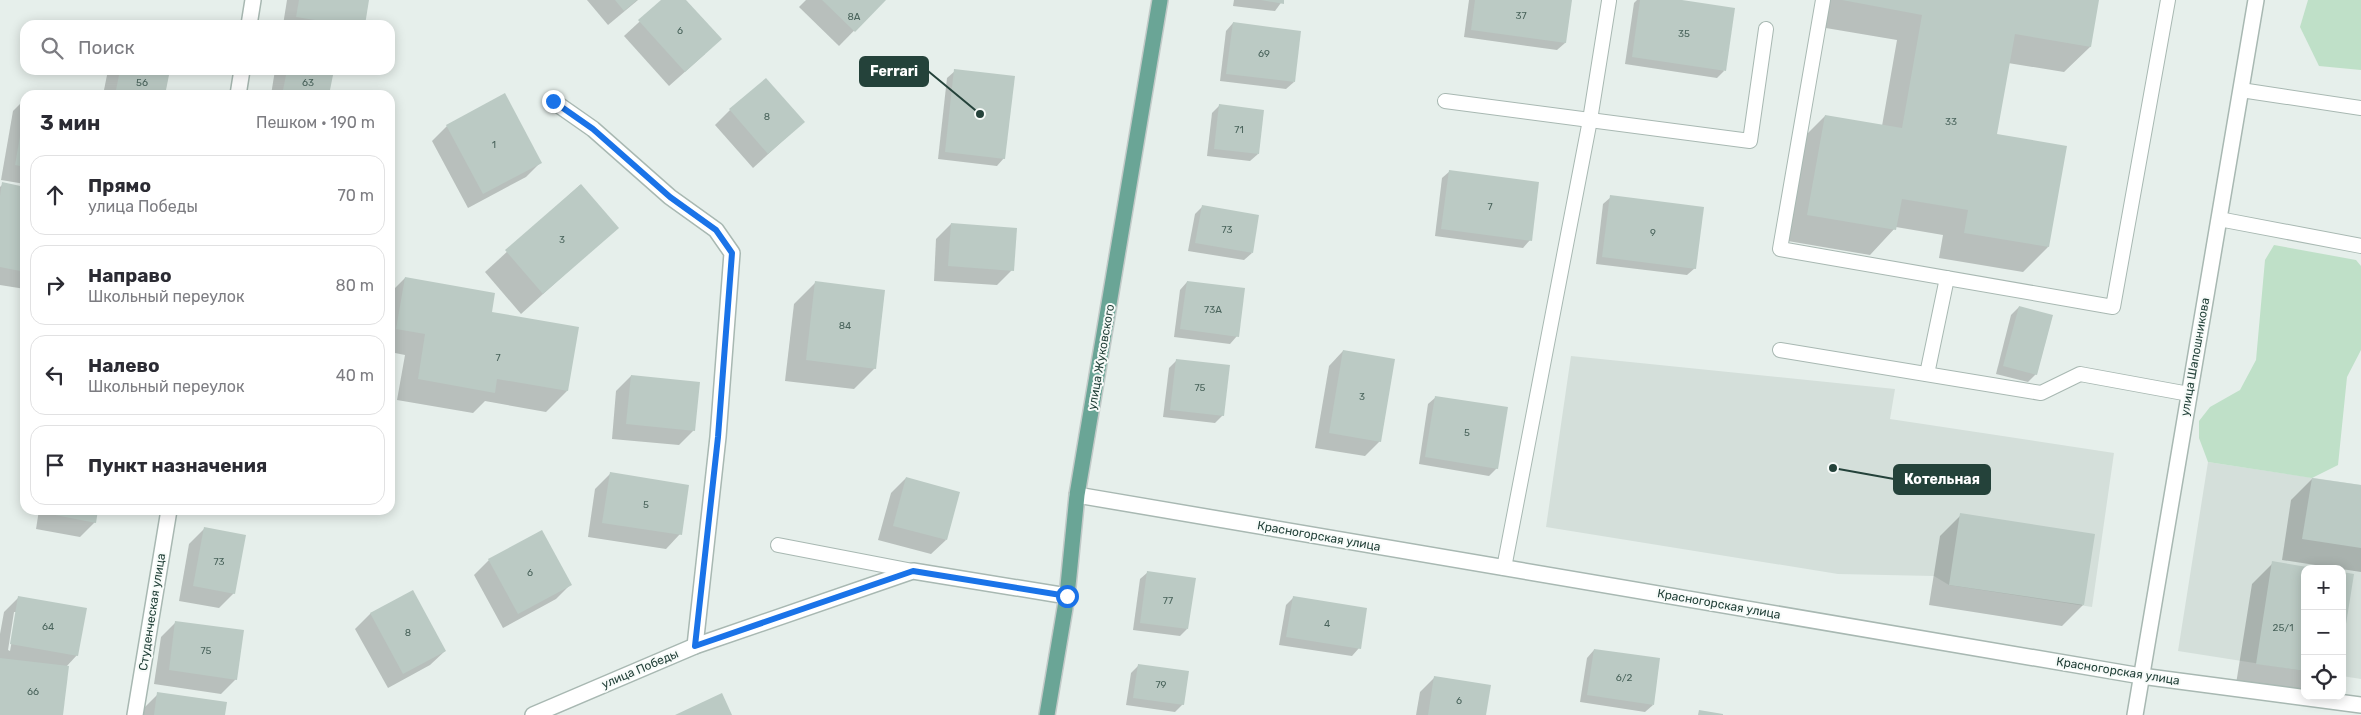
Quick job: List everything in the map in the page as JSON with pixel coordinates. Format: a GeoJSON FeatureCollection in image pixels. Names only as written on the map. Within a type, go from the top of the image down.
{"type":"FeatureCollection","features":[{"type":"Feature","properties":{"kind":"main road","name":"улица Жуковского"},"geometry":{"type":"LineString","coordinates":[[1047,715],[1067,596],[1077,495],[1160,0]]}},
{"type":"Feature","properties":{"kind":"street"},"geometry":{"type":"LineString","coordinates":[[250,20],[253,0]]}},
{"type":"Feature","properties":{"kind":"street","name":"улица Шапошникова"},"geometry":{"type":"LineString","coordinates":[[2135,715],[2256,0]]}},
{"type":"Feature","properties":{"kind":"street"},"geometry":{"type":"LineString","coordinates":[[239,90],[241,75]]}},
{"type":"Feature","properties":{"kind":"street"},"geometry":{"type":"LineString","coordinates":[[553,101],[593,129],[670,197],[716,230],[732,253],[718,437],[695,646]]}},
{"type":"Feature","properties":{"kind":"street","name":"Красногорская улица"},"geometry":{"type":"LineString","coordinates":[[1077,495],[2141,676],[2361,705]]}},
{"type":"Feature","properties":{"kind":"street","name":"Студенческая улица"},"geometry":{"type":"LineString","coordinates":[[135,715],[168,515]]}},
{"type":"Feature","properties":{"kind":"street","name":"улица Победы"},"geometry":{"type":"LineString","coordinates":[[533,715],[695,646],[913,571],[1067,596]]}},
{"type":"Feature","properties":{"kind":"lane"},"geometry":{"type":"LineString","coordinates":[[1823,0],[1780,249],[2113,307],[2168,0]]}},
{"type":"Feature","properties":{"kind":"lane"},"geometry":{"type":"LineString","coordinates":[[1504,568],[1590,120],[1609,1]]}},
{"type":"Feature","properties":{"kind":"lane"},"geometry":{"type":"LineString","coordinates":[[1444,101],[1750,142],[1766,28]]}},
{"type":"Feature","properties":{"kind":"lane"},"geometry":{"type":"LineString","coordinates":[[2241,90],[2361,108]]}},
{"type":"Feature","properties":{"kind":"lane"},"geometry":{"type":"LineString","coordinates":[[2219,219],[2361,246]]}},
{"type":"Feature","properties":{"kind":"lane"},"geometry":{"type":"LineString","coordinates":[[1927,374],[1947,278]]}},
{"type":"Feature","properties":{"kind":"lane"},"geometry":{"type":"LineString","coordinates":[[1780,350],[2041,393],[2080,374],[2189,394]]}},
{"type":"Feature","properties":{"kind":"lane"},"geometry":{"type":"LineString","coordinates":[[778,546],[913,571]]}},
{"type":"Feature","properties":{"kind":"shaded area"},"geometry":{"type":"Polygon","coordinates":[[[1571,356],[1895,389],[1890,419],[2114,453],[2092,607],[1949,585],[1934,576],[1838,574],[1546,527],[1571,356]]]}},
{"type":"Feature","properties":{"kind":"shaded area"},"geometry":{"type":"Polygon","coordinates":[[[2208,462],[2361,485],[2361,679],[2346,677],[2346,565],[2301,565],[2301,670],[2178,651],[2208,462]]]}},
{"type":"Feature","properties":{"kind":"green space"},"geometry":{"type":"Polygon","coordinates":[[[2308,0],[2361,0],[2361,70],[2319,66],[2300,27],[2308,0]]]}},
{"type":"Feature","properties":{"kind":"green space"},"geometry":{"type":"Polygon","coordinates":[[[2274,245],[2356,260],[2361,266],[2361,350],[2347,377],[2338,465],[2312,478],[2208,462],[2199,438],[2199,421],[2210,407],[2240,390],[2256,360],[2265,260],[2274,245]]]}},
{"type":"Feature","properties":{"kind":"building"},"geometry":{"type":"Polygon","coordinates":[[[299,0],[369,0],[366,20],[315,20],[296,17],[299,0]]]}},
{"type":"Feature","properties":{"kind":"building"},"geometry":{"type":"Polygon","coordinates":[[[615,0],[637,0],[624,11],[615,0]]]}},
{"type":"Feature","properties":{"kind":"building"},"geometry":{"type":"Polygon","coordinates":[[[661,0],[686,0],[722,39],[685,72],[638,20],[661,0]]]}},
{"type":"Feature","properties":{"kind":"building"},"geometry":{"type":"Polygon","coordinates":[[[822,0],[886,0],[855,32],[822,0]]]}},
{"type":"Feature","properties":{"kind":"building"},"geometry":{"type":"Polygon","coordinates":[[[1261,0],[1284,0],[1284,4],[1261,0]]]}},
{"type":"Feature","properties":{"kind":"building"},"geometry":{"type":"Polygon","coordinates":[[[1475,0],[1572,0],[1566,43],[1471,30],[1475,0]]]}},
{"type":"Feature","properties":{"kind":"building"},"geometry":{"type":"Polygon","coordinates":[[[1640,0],[1682,0],[1735,8],[1726,71],[1632,57],[1640,0]]]}},
{"type":"Feature","properties":{"kind":"building"},"geometry":{"type":"Polygon","coordinates":[[[1842,0],[2099,0],[2091,47],[2015,34],[1997,134],[2067,146],[2049,247],[1964,233],[1968,210],[1902,199],[1896,230],[1807,215],[1825,115],[1902,128],[1922,15],[1842,0]]]}},
{"type":"Feature","properties":{"kind":"building"},"geometry":{"type":"Polygon","coordinates":[[[1233,22],[1301,31],[1295,82],[1226,74],[1233,22]]]}},
{"type":"Feature","properties":{"kind":"building"},"geometry":{"type":"Polygon","coordinates":[[[954,69],[1015,76],[1005,159],[945,152],[954,69]]]}},
{"type":"Feature","properties":{"kind":"building"},"geometry":{"type":"Polygon","coordinates":[[[119,75],[169,75],[166,90],[116,90],[119,75]]]}},
{"type":"Feature","properties":{"kind":"building"},"geometry":{"type":"Polygon","coordinates":[[[286,75],[333,75],[330,90],[283,90],[286,75]]]}},
{"type":"Feature","properties":{"kind":"building"},"geometry":{"type":"Polygon","coordinates":[[[766,78],[805,122],[768,154],[729,109],[766,78]]]}},
{"type":"Feature","properties":{"kind":"building"},"geometry":{"type":"Polygon","coordinates":[[[505,93],[542,163],[483,194],[446,125],[505,93]]]}},
{"type":"Feature","properties":{"kind":"building"},"geometry":{"type":"Polygon","coordinates":[[[1219,104],[1264,110],[1259,154],[1214,149],[1219,104]]]}},
{"type":"Feature","properties":{"kind":"building"},"geometry":{"type":"Polygon","coordinates":[[[20,136],[20,166],[15,165],[20,136]]]}},
{"type":"Feature","properties":{"kind":"building"},"geometry":{"type":"Polygon","coordinates":[[[1449,170],[1539,182],[1532,241],[1441,229],[1449,170]]]}},
{"type":"Feature","properties":{"kind":"building"},"geometry":{"type":"Polygon","coordinates":[[[2,182],[20,186],[20,271],[0,267],[0,196],[2,182]]]}},
{"type":"Feature","properties":{"kind":"building"},"geometry":{"type":"Polygon","coordinates":[[[581,184],[619,228],[543,294],[505,250],[581,184]]]}},
{"type":"Feature","properties":{"kind":"building"},"geometry":{"type":"Polygon","coordinates":[[[1610,195],[1704,207],[1696,269],[1602,257],[1610,195]]]}},
{"type":"Feature","properties":{"kind":"building"},"geometry":{"type":"Polygon","coordinates":[[[1202,205],[1259,215],[1253,253],[1195,243],[1202,205]]]}},
{"type":"Feature","properties":{"kind":"building"},"geometry":{"type":"Polygon","coordinates":[[[951,223],[1017,228],[1014,271],[948,266],[951,223]]]}},
{"type":"Feature","properties":{"kind":"building"},"geometry":{"type":"Polygon","coordinates":[[[405,277],[495,293],[492,312],[579,327],[568,391],[497,379],[495,393],[418,379],[425,334],[396,329],[405,277]]]}},
{"type":"Feature","properties":{"kind":"building"},"geometry":{"type":"Polygon","coordinates":[[[815,281],[885,290],[876,369],[806,360],[815,281]]]}},
{"type":"Feature","properties":{"kind":"building"},"geometry":{"type":"Polygon","coordinates":[[[1187,281],[1245,288],[1239,337],[1180,329],[1187,281]]]}},
{"type":"Feature","properties":{"kind":"building"},"geometry":{"type":"Polygon","coordinates":[[[2019,306],[2053,315],[2037,375],[2003,366],[2019,306]]]}},
{"type":"Feature","properties":{"kind":"building"},"geometry":{"type":"Polygon","coordinates":[[[1343,350],[1395,359],[1381,442],[1329,433],[1343,350]]]}},
{"type":"Feature","properties":{"kind":"building"},"geometry":{"type":"Polygon","coordinates":[[[1176,359],[1230,365],[1224,416],[1170,410],[1176,359]]]}},
{"type":"Feature","properties":{"kind":"building"},"geometry":{"type":"Polygon","coordinates":[[[631,375],[700,382],[695,431],[626,424],[631,375]]]}},
{"type":"Feature","properties":{"kind":"building"},"geometry":{"type":"Polygon","coordinates":[[[1435,396],[1508,407],[1498,469],[1425,457],[1435,396]]]}},
{"type":"Feature","properties":{"kind":"building"},"geometry":{"type":"Polygon","coordinates":[[[610,472],[689,485],[682,535],[602,523],[610,472]]]}},
{"type":"Feature","properties":{"kind":"building"},"geometry":{"type":"Polygon","coordinates":[[[906,477],[960,492],[947,540],[893,526],[906,477]]]}},
{"type":"Feature","properties":{"kind":"building"},"geometry":{"type":"Polygon","coordinates":[[[2312,478],[2361,485],[2361,548],[2302,539],[2312,478]]]}},
{"type":"Feature","properties":{"kind":"building"},"geometry":{"type":"Polygon","coordinates":[[[1960,513],[2095,534],[2084,605],[1949,585],[1960,513]]]}},
{"type":"Feature","properties":{"kind":"building"},"geometry":{"type":"Polygon","coordinates":[[[55,515],[97,515],[96,523],[55,515]]]}},
{"type":"Feature","properties":{"kind":"building"},"geometry":{"type":"Polygon","coordinates":[[[204,527],[246,535],[235,594],[193,586],[204,527]]]}},
{"type":"Feature","properties":{"kind":"building"},"geometry":{"type":"Polygon","coordinates":[[[542,530],[572,585],[518,614],[488,559],[542,530]]]}},
{"type":"Feature","properties":{"kind":"building"},"geometry":{"type":"Polygon","coordinates":[[[2272,561],[2301,566],[2301,670],[2256,664],[2272,561]]]}},
{"type":"Feature","properties":{"kind":"building"},"geometry":{"type":"Polygon","coordinates":[[[1147,571],[1196,578],[1188,629],[1140,623],[1147,571]]]}},
{"type":"Feature","properties":{"kind":"building"},"geometry":{"type":"Polygon","coordinates":[[[2346,573],[2354,574],[2346,624],[2346,573]]]}},
{"type":"Feature","properties":{"kind":"building"},"geometry":{"type":"Polygon","coordinates":[[[413,590],[446,651],[403,674],[370,613],[413,590]]]}},
{"type":"Feature","properties":{"kind":"building"},"geometry":{"type":"Polygon","coordinates":[[[18,596],[87,608],[78,656],[10,644],[18,596]]]}},
{"type":"Feature","properties":{"kind":"building"},"geometry":{"type":"Polygon","coordinates":[[[1293,596],[1367,608],[1361,649],[1286,637],[1293,596]]]}},
{"type":"Feature","properties":{"kind":"building"},"geometry":{"type":"Polygon","coordinates":[[[175,621],[244,630],[237,680],[169,670],[175,621]]]}},
{"type":"Feature","properties":{"kind":"building"},"geometry":{"type":"Polygon","coordinates":[[[1594,649],[1660,658],[1654,705],[1587,695],[1594,649]]]}},
{"type":"Feature","properties":{"kind":"building"},"geometry":{"type":"Polygon","coordinates":[[[0,658],[69,666],[63,715],[0,715],[0,658]]]}},
{"type":"Feature","properties":{"kind":"building"},"geometry":{"type":"Polygon","coordinates":[[[1138,664],[1189,671],[1184,705],[1133,698],[1138,664]]]}},
{"type":"Feature","properties":{"kind":"building"},"geometry":{"type":"Polygon","coordinates":[[[1434,676],[1491,685],[1486,715],[1428,715],[1434,676]]]}},
{"type":"Feature","properties":{"kind":"building"},"geometry":{"type":"Polygon","coordinates":[[[157,692],[227,702],[225,715],[154,715],[157,692]]]}},
{"type":"Feature","properties":{"kind":"building"},"geometry":{"type":"Polygon","coordinates":[[[722,693],[732,715],[675,715],[722,693]]]}},
{"type":"Feature","properties":{"kind":"building"},"geometry":{"type":"Polygon","coordinates":[[[1699,710],[1723,714],[1723,715],[1698,715],[1699,710]]]}},
{"type":"Feature","properties":{"kind":"place","name":"Ferrari"},"geometry":{"type":"Point","coordinates":[980,114]}},
{"type":"Feature","properties":{"kind":"place","name":"Котельная"},"geometry":{"type":"Point","coordinates":[1833,468]}},
{"type":"Feature","properties":{"kind":"route"},"geometry":{"type":"LineString","coordinates":[[553,101],[593,129],[670,197],[716,230],[732,253],[718,437],[695,646],[913,571],[1067,596]]}}]}
